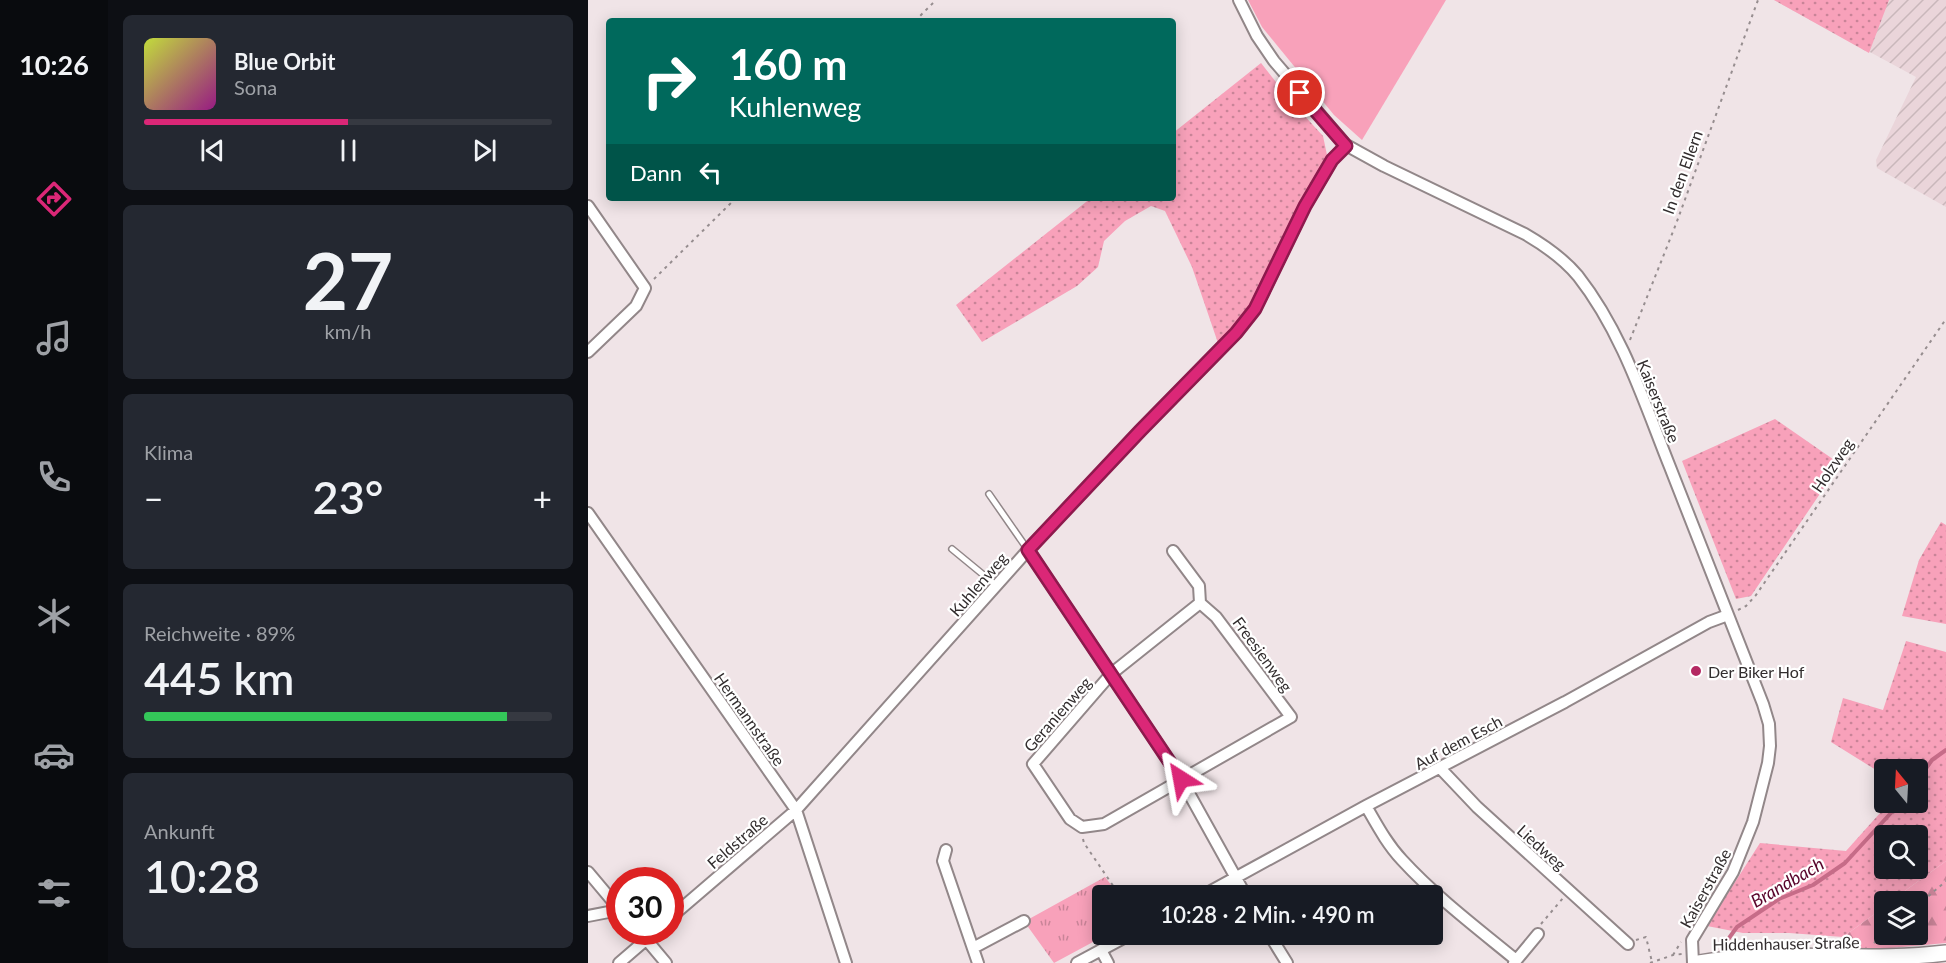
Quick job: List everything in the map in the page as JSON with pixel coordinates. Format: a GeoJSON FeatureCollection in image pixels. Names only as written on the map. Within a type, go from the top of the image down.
{"type":"FeatureCollection","features":[{"type":"Feature","properties":{"kind":"main road","name":"Hiddenhauser Straße"},"geometry":{"type":"LineString","coordinates":[[1699,963],[1754,958],[1891,960],[1946,953]]}},
{"type":"Feature","properties":{"kind":"street","name":"Kaiserstraße"},"geometry":{"type":"LineString","coordinates":[[1239,0],[1257,36],[1274,61],[1346,146],[1525,234],[1559,256],[1576,273],[1602,310],[1621,346],[1763,704],[1768,724],[1770,746],[1753,822],[1733,872],[1692,940],[1699,963]]}},
{"type":"Feature","properties":{"kind":"street","name":"Kuhlenweg"},"geometry":{"type":"LineString","coordinates":[[796,810],[1028,550],[1236,333],[1255,309],[1310,197],[1332,160],[1346,146]]}},
{"type":"Feature","properties":{"kind":"street"},"geometry":{"type":"LineString","coordinates":[[588,206],[645,288],[636,306],[588,352]]}},
{"type":"Feature","properties":{"kind":"street","name":"Hermannstraße"},"geometry":{"type":"LineString","coordinates":[[588,513],[796,810],[846,963]]}},
{"type":"Feature","properties":{"kind":"street"},"geometry":{"type":"LineString","coordinates":[[1028,550],[1181,779],[1240,885]]}},
{"type":"Feature","properties":{"kind":"street"},"geometry":{"type":"LineString","coordinates":[[1111,674],[1200,603],[1199,586],[1173,551]]}},
{"type":"Feature","properties":{"kind":"street","name":"Freesienweg"},"geometry":{"type":"LineString","coordinates":[[1181,779],[1291,717],[1216,617],[1200,603]]}},
{"type":"Feature","properties":{"kind":"street","name":"Auf dem Esch"},"geometry":{"type":"LineString","coordinates":[[1221,885],[1565,702],[1709,622],[1728,615]]}},
{"type":"Feature","properties":{"kind":"street","name":"Geranienweg"},"geometry":{"type":"LineString","coordinates":[[1082,827],[1071,819],[1033,764],[1111,674]]}},
{"type":"Feature","properties":{"kind":"street","name":"Liedweg"},"geometry":{"type":"LineString","coordinates":[[1440,768],[1477,807],[1628,944]]}},
{"type":"Feature","properties":{"kind":"street"},"geometry":{"type":"LineString","coordinates":[[1082,827],[1104,824],[1181,779]]}},
{"type":"Feature","properties":{"kind":"street"},"geometry":{"type":"LineString","coordinates":[[1366,806],[1401,859],[1437,895],[1515,961],[1538,934]]}},
{"type":"Feature","properties":{"kind":"street","name":"Feldstraße"},"geometry":{"type":"LineString","coordinates":[[684,906],[796,810]]}},
{"type":"Feature","properties":{"kind":"street"},"geometry":{"type":"LineString","coordinates":[[946,850],[943,861],[978,963]]}},
{"type":"Feature","properties":{"kind":"street"},"geometry":{"type":"LineString","coordinates":[[588,872],[606,894]]}},
{"type":"Feature","properties":{"kind":"street"},"geometry":{"type":"LineString","coordinates":[[588,916],[606,913]]}},
{"type":"Feature","properties":{"kind":"street"},"geometry":{"type":"LineString","coordinates":[[973,948],[1024,921]]}},
{"type":"Feature","properties":{"kind":"street"},"geometry":{"type":"LineString","coordinates":[[619,963],[636,945]]}},
{"type":"Feature","properties":{"kind":"street"},"geometry":{"type":"LineString","coordinates":[[654,945],[666,963]]}},
{"type":"Feature","properties":{"kind":"street"},"geometry":{"type":"LineString","coordinates":[[1077,963],[1110,945]]}},
{"type":"Feature","properties":{"kind":"street"},"geometry":{"type":"LineString","coordinates":[[1276,945],[1287,963]]}},
{"type":"Feature","properties":{"kind":"street"},"geometry":{"type":"LineString","coordinates":[[1101,950],[1108,963]]}},
{"type":"Feature","properties":{"kind":"lane"},"geometry":{"type":"LineString","coordinates":[[989,494],[1028,550]]}},
{"type":"Feature","properties":{"kind":"lane"},"geometry":{"type":"LineString","coordinates":[[952,549],[997,586]]}},
{"type":"Feature","properties":{"kind":"path"},"geometry":{"type":"LineString","coordinates":[[918,18],[936,0]]}},
{"type":"Feature","properties":{"kind":"path","name":"In den Ellern"},"geometry":{"type":"LineString","coordinates":[[1621,346],[1630,341],[1676,224],[1758,0]]}},
{"type":"Feature","properties":{"kind":"path"},"geometry":{"type":"LineString","coordinates":[[645,288],[733,201]]}},
{"type":"Feature","properties":{"kind":"path","name":"Holzweg"},"geometry":{"type":"LineString","coordinates":[[1728,615],[1746,606],[1756,596],[1946,319]]}},
{"type":"Feature","properties":{"kind":"path"},"geometry":{"type":"LineString","coordinates":[[1082,827],[1084,843],[1113,885]]}},
{"type":"Feature","properties":{"kind":"path"},"geometry":{"type":"LineString","coordinates":[[1928,897],[1946,881]]}},
{"type":"Feature","properties":{"kind":"path"},"geometry":{"type":"LineString","coordinates":[[1538,934],[1538,927],[1569,892]]}},
{"type":"Feature","properties":{"kind":"path"},"geometry":{"type":"LineString","coordinates":[[1628,944],[1646,937],[1651,963],[1673,955],[1686,936]]}},
{"type":"Feature","properties":{"kind":"path"},"geometry":{"type":"LineString","coordinates":[[1866,950],[1874,943]]}},
{"type":"Feature","properties":{"kind":"shaded area"},"geometry":{"type":"Polygon","coordinates":[[[1774,0],[1946,0],[1946,207],[1877,168],[1876,160],[1916,77],[1774,0]]]}},
{"type":"Feature","properties":{"kind":"green space"},"geometry":{"type":"Polygon","coordinates":[[[1248,0],[1446,0],[1362,140],[1334,115],[1262,27],[1248,0]]]}},
{"type":"Feature","properties":{"kind":"green space"},"geometry":{"type":"Polygon","coordinates":[[[1774,0],[1889,0],[1869,53],[1774,0]]]}},
{"type":"Feature","properties":{"kind":"green space"},"geometry":{"type":"Polygon","coordinates":[[[1261,63],[1323,136],[1327,155],[1296,211],[1246,312],[1218,343],[1192,267],[1165,211],[1151,206],[1125,221],[1104,241],[1098,267],[1077,286],[982,342],[956,305],[1087,201],[1176,201],[1176,131],[1261,63]]]}},
{"type":"Feature","properties":{"kind":"green space"},"geometry":{"type":"Polygon","coordinates":[[[1775,419],[1840,464],[1751,596],[1736,599],[1682,461],[1775,419]]]}},
{"type":"Feature","properties":{"kind":"green space"},"geometry":{"type":"Polygon","coordinates":[[[1941,522],[1946,525],[1946,624],[1902,616],[1919,560],[1941,522]]]}},
{"type":"Feature","properties":{"kind":"green space"},"geometry":{"type":"Polygon","coordinates":[[[1906,641],[1946,652],[1946,861],[1928,874],[1928,825],[1874,825],[1874,879],[1921,879],[1905,891],[1874,891],[1874,914],[1843,937],[1789,933],[1743,933],[1707,926],[1760,843],[1846,851],[1880,813],[1928,813],[1928,759],[1874,759],[1874,769],[1831,742],[1843,698],[1883,710],[1906,641]]]}},
{"type":"Feature","properties":{"kind":"green space"},"geometry":{"type":"Polygon","coordinates":[[[1946,861],[1946,943],[1928,945],[1928,891],[1905,891],[1921,879],[1928,879],[1928,874],[1946,861]]]}},
{"type":"Feature","properties":{"kind":"green space"},"geometry":{"type":"Polygon","coordinates":[[[1105,877],[1111,885],[1092,885],[1092,943],[1054,963],[1026,924],[1029,919],[1105,877]]]}},
{"type":"Feature","properties":{"kind":"green space"},"geometry":{"type":"Polygon","coordinates":[[[1874,914],[1874,945],[1924,945],[1880,949],[1841,947],[1843,937],[1874,914]]]}},
{"type":"Feature","properties":{"kind":"waterway","name":"Brandbach"},"geometry":{"type":"LineString","coordinates":[[1928,766],[1946,750]]}},
{"type":"Feature","properties":{"kind":"waterway","name":"Brandbach"},"geometry":{"type":"LineString","coordinates":[[1719,957],[1724,945],[1737,927],[1779,899],[1813,885],[1845,863],[1891,813]]}},
{"type":"Feature","properties":{"kind":"place","name":"Der Biker Hof"},"geometry":{"type":"Point","coordinates":[1696,671]}},
{"type":"Feature","properties":{"kind":"route"},"geometry":{"type":"LineString","coordinates":[[1181,779],[1028,550],[1236,333],[1255,309],[1305,206],[1332,160],[1346,146],[1300,93]]}}]}
